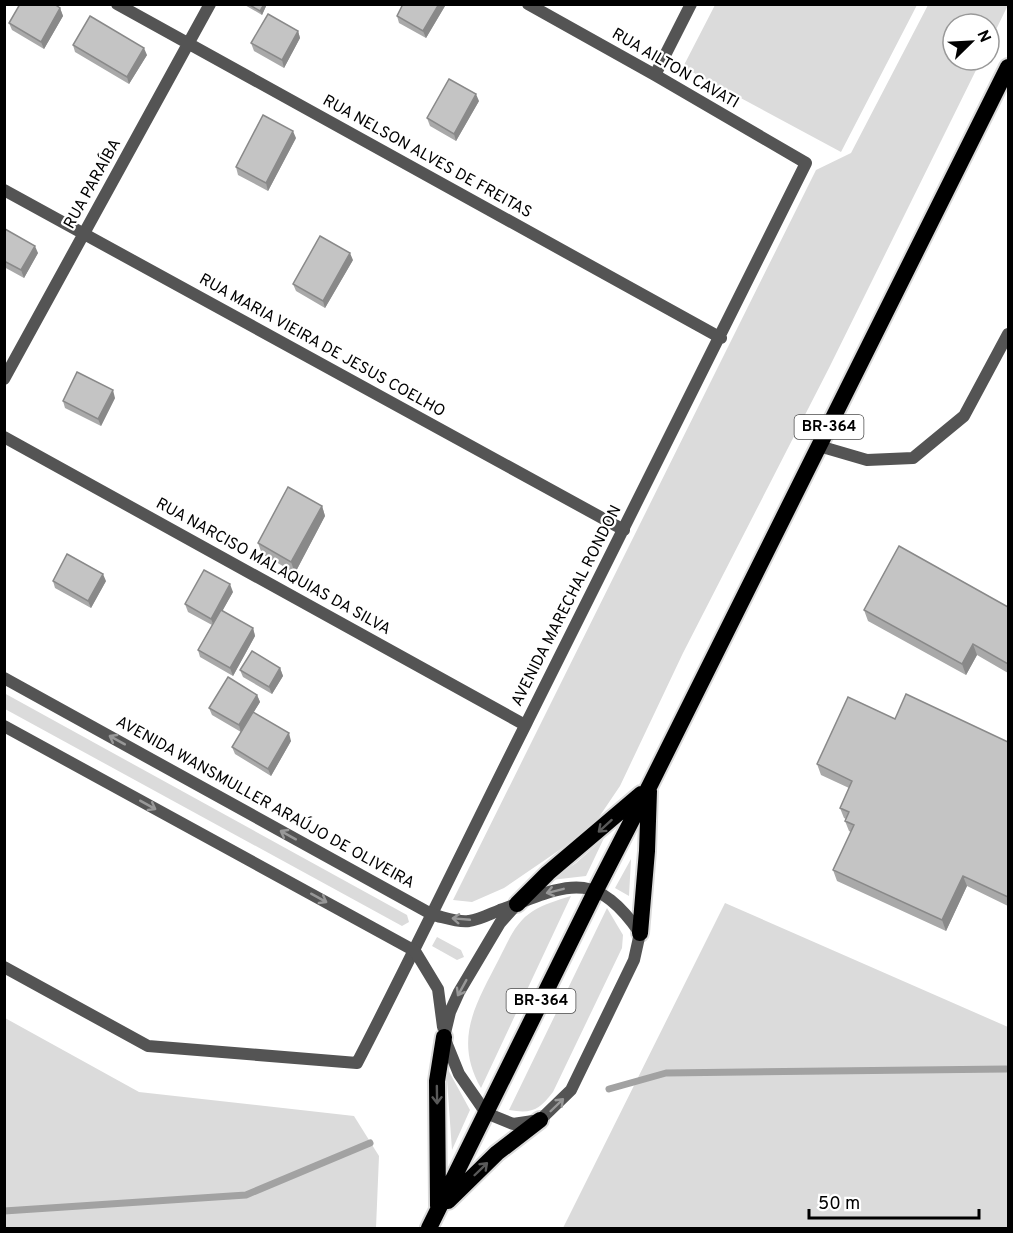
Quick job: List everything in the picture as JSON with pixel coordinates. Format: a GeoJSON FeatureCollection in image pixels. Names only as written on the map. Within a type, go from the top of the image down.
{"type":"FeatureCollection","features":[{"type":"Feature","properties":{"kind":"highway","name":"BR-364"},"geometry":{"type":"LineString","coordinates":[[429,1228],[1008,67]]}},
{"type":"Feature","properties":{"kind":"highway"},"geometry":{"type":"LineString","coordinates":[[516,904],[548,873],[649,787]]}},
{"type":"Feature","properties":{"kind":"highway"},"geometry":{"type":"LineString","coordinates":[[640,933],[648,851],[649,787]]}},
{"type":"Feature","properties":{"kind":"highway"},"geometry":{"type":"LineString","coordinates":[[438,1210],[437,1081],[444,1037]]}},
{"type":"Feature","properties":{"kind":"highway"},"geometry":{"type":"LineString","coordinates":[[438,1210],[497,1153],[540,1120]]}},
{"type":"Feature","properties":{"kind":"street","name":"RUA NELSON ALVES DE FREITAS"},"geometry":{"type":"LineString","coordinates":[[117,4],[721,338]]}},
{"type":"Feature","properties":{"kind":"street","name":"RUA PARAÍBA"},"geometry":{"type":"LineString","coordinates":[[4,379],[210,4]]}},
{"type":"Feature","properties":{"kind":"street","name":"RUA AILTON CAVATI"},"geometry":{"type":"LineString","coordinates":[[528,4],[806,163]]}},
{"type":"Feature","properties":{"kind":"street"},"geometry":{"type":"LineString","coordinates":[[655,75],[691,4]]}},
{"type":"Feature","properties":{"kind":"street","name":"AVENIDA MARECHAL RONDON"},"geometry":{"type":"LineString","coordinates":[[4,967],[148,1046],[357,1063],[721,338],[806,163]]}},
{"type":"Feature","properties":{"kind":"street","name":"RUA MARIA VIEIRA DE JESUS COELHO"},"geometry":{"type":"LineString","coordinates":[[4,190],[624,530]]}},
{"type":"Feature","properties":{"kind":"street"},"geometry":{"type":"LineString","coordinates":[[819,446],[867,460],[913,458],[964,416],[1008,334]]}},
{"type":"Feature","properties":{"kind":"street","name":"RUA NARCISO MALAQUIAS DA SILVA"},"geometry":{"type":"LineString","coordinates":[[4,437],[525,725]]}},
{"type":"Feature","properties":{"kind":"street","name":"AVENIDA WANSMULLER ARAÚJO DE OLIVEIRA"},"geometry":{"type":"LineString","coordinates":[[4,678],[433,915],[468,922],[547,893],[571,887],[596,890]]}},
{"type":"Feature","properties":{"kind":"street"},"geometry":{"type":"LineString","coordinates":[[4,726],[415,951],[438,989],[444,1037],[459,1074],[486,1113],[513,1124],[540,1120],[571,1090],[634,960],[640,933],[617,904],[596,890]]}},
{"type":"Feature","properties":{"kind":"street"},"geometry":{"type":"LineString","coordinates":[[444,1037],[450,1012],[459,992],[500,923],[516,904]]}},
{"type":"Feature","properties":{"kind":"shaded area"},"geometry":{"type":"Polygon","coordinates":[[[715,5],[917,5],[841,152],[683,67],[715,5]]]}},
{"type":"Feature","properties":{"kind":"shaded area"},"geometry":{"type":"Polygon","coordinates":[[[928,5],[1008,5],[1001,19],[1001,12],[941,12],[941,72],[975,72],[829,368],[683,653],[620,786],[597,820],[561,849],[504,888],[472,902],[453,900],[816,170],[851,153],[928,5]]]}},
{"type":"Feature","properties":{"kind":"shaded area"},"geometry":{"type":"Polygon","coordinates":[[[4,693],[407,915],[409,922],[402,926],[5,709],[4,693]]]}},
{"type":"Feature","properties":{"kind":"shaded area"},"geometry":{"type":"Polygon","coordinates":[[[604,838],[586,876],[551,880],[576,863],[604,838]]]}},
{"type":"Feature","properties":{"kind":"shaded area"},"geometry":{"type":"Polygon","coordinates":[[[631,859],[629,896],[615,888],[631,859]]]}},
{"type":"Feature","properties":{"kind":"shaded area"},"geometry":{"type":"Polygon","coordinates":[[[571,896],[481,1088],[473,1070],[468,1038],[471,1022],[483,991],[509,939],[521,921],[542,906],[571,896]]]}},
{"type":"Feature","properties":{"kind":"shaded area"},"geometry":{"type":"Polygon","coordinates":[[[725,903],[1008,1027],[1008,1228],[563,1228],[725,903]]]}},
{"type":"Feature","properties":{"kind":"shaded area"},"geometry":{"type":"Polygon","coordinates":[[[607,908],[623,935],[622,948],[553,1092],[539,1107],[529,1111],[509,1110],[607,908]]]}},
{"type":"Feature","properties":{"kind":"shaded area"},"geometry":{"type":"Polygon","coordinates":[[[437,937],[461,950],[464,957],[457,960],[432,946],[437,937]]]}},
{"type":"Feature","properties":{"kind":"shaded area"},"geometry":{"type":"Polygon","coordinates":[[[5,1018],[139,1092],[354,1116],[379,1156],[376,1228],[5,1228],[5,1018]]]}},
{"type":"Feature","properties":{"kind":"shaded area"},"geometry":{"type":"Polygon","coordinates":[[[446,1066],[470,1110],[452,1150],[446,1066]]]}},
{"type":"Feature","properties":{"kind":"building"},"geometry":{"type":"Polygon","coordinates":[[[20,4],[54,4],[60,8],[41,42],[9,23],[20,4]]]}},
{"type":"Feature","properties":{"kind":"building"},"geometry":{"type":"Polygon","coordinates":[[[248,4],[264,4],[260,11],[248,4]]]}},
{"type":"Feature","properties":{"kind":"building"},"geometry":{"type":"Polygon","coordinates":[[[403,4],[439,4],[423,31],[397,16],[403,4]]]}},
{"type":"Feature","properties":{"kind":"building"},"geometry":{"type":"Polygon","coordinates":[[[268,14],[298,31],[282,60],[251,43],[268,14]]]}},
{"type":"Feature","properties":{"kind":"building"},"geometry":{"type":"Polygon","coordinates":[[[90,16],[144,48],[127,77],[73,45],[90,16]]]}},
{"type":"Feature","properties":{"kind":"building"},"geometry":{"type":"Polygon","coordinates":[[[449,79],[476,94],[454,134],[427,118],[449,79]]]}},
{"type":"Feature","properties":{"kind":"building"},"geometry":{"type":"Polygon","coordinates":[[[263,115],[293,131],[266,183],[236,167],[263,115]]]}},
{"type":"Feature","properties":{"kind":"building"},"geometry":{"type":"Polygon","coordinates":[[[5,229],[35,246],[21,270],[4,261],[5,229]]]}},
{"type":"Feature","properties":{"kind":"building"},"geometry":{"type":"Polygon","coordinates":[[[320,236],[350,253],[323,301],[293,284],[320,236]]]}},
{"type":"Feature","properties":{"kind":"building"},"geometry":{"type":"Polygon","coordinates":[[[77,372],[113,390],[98,419],[63,401],[77,372]]]}},
{"type":"Feature","properties":{"kind":"building"},"geometry":{"type":"Polygon","coordinates":[[[288,487],[322,506],[291,562],[258,543],[288,487]]]}},
{"type":"Feature","properties":{"kind":"building"},"geometry":{"type":"Polygon","coordinates":[[[899,546],[1008,607],[1008,664],[973,644],[962,664],[864,610],[899,546]]]}},
{"type":"Feature","properties":{"kind":"building"},"geometry":{"type":"Polygon","coordinates":[[[67,554],[103,574],[88,601],[53,581],[67,554]]]}},
{"type":"Feature","properties":{"kind":"building"},"geometry":{"type":"Polygon","coordinates":[[[204,570],[230,584],[211,619],[185,604],[204,570]]]}},
{"type":"Feature","properties":{"kind":"building"},"geometry":{"type":"Polygon","coordinates":[[[221,610],[253,628],[230,668],[198,650],[221,610]]]}},
{"type":"Feature","properties":{"kind":"building"},"geometry":{"type":"Polygon","coordinates":[[[252,651],[280,668],[269,687],[240,670],[252,651]]]}},
{"type":"Feature","properties":{"kind":"building"},"geometry":{"type":"Polygon","coordinates":[[[228,677],[257,695],[239,725],[209,708],[228,677]]]}},
{"type":"Feature","properties":{"kind":"building"},"geometry":{"type":"Polygon","coordinates":[[[906,694],[1008,742],[1008,897],[963,876],[942,920],[833,870],[854,825],[845,821],[849,812],[840,808],[852,781],[817,764],[848,697],[895,719],[906,694]]]}},
{"type":"Feature","properties":{"kind":"building"},"geometry":{"type":"Polygon","coordinates":[[[253,712],[289,733],[268,769],[232,747],[253,712]]]}},
{"type":"Feature","properties":{"kind":"waterway"},"geometry":{"type":"LineString","coordinates":[[609,1089],[666,1073],[1006,1069]]}},
{"type":"Feature","properties":{"kind":"waterway"},"geometry":{"type":"LineString","coordinates":[[4,1211],[246,1195],[370,1143]]}}]}
